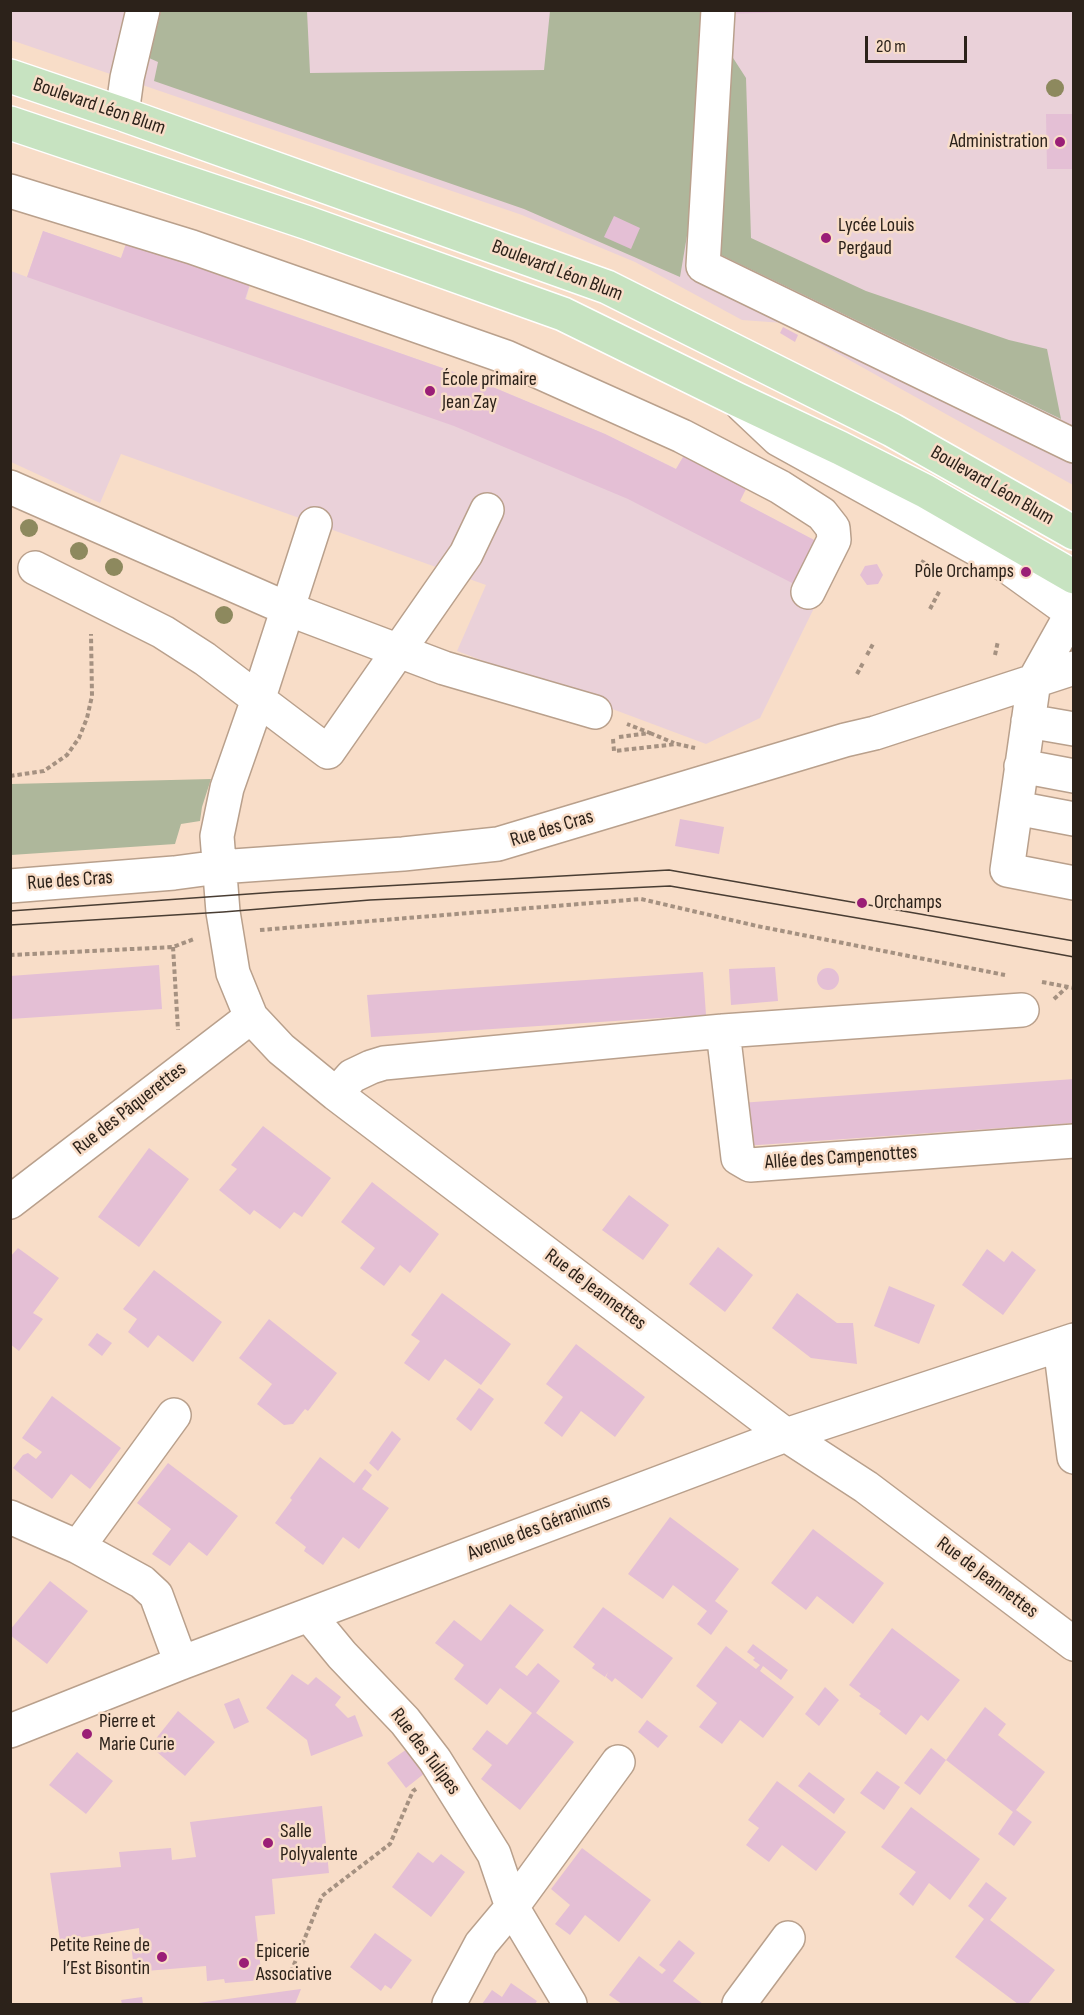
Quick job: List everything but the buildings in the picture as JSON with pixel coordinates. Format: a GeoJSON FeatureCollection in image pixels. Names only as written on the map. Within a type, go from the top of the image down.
{"type":"FeatureCollection","features":[{"type":"Feature","properties":{"kind":"main road","name":"Boulevard Léon Blum"},"geometry":{"type":"LineString","coordinates":[[10,76],[607,287],[892,430],[1074,533]]}},
{"type":"Feature","properties":{"kind":"main road","name":"Boulevard Léon Blum"},"geometry":{"type":"LineString","coordinates":[[10,123],[308,223],[563,314],[925,491],[1074,577]]}},
{"type":"Feature","properties":{"kind":"street"},"geometry":{"type":"LineString","coordinates":[[122,114],[126,78],[143,10]]}},
{"type":"Feature","properties":{"kind":"street"},"geometry":{"type":"LineString","coordinates":[[718,10],[703,266],[1074,446]]}},
{"type":"Feature","properties":{"kind":"street"},"geometry":{"type":"LineString","coordinates":[[10,191],[192,247],[506,357],[682,436],[780,487],[822,514],[833,528],[834,540],[808,592]]}},
{"type":"Feature","properties":{"kind":"street"},"geometry":{"type":"LineString","coordinates":[[736,399],[778,440],[1004,564],[1072,613],[1034,681],[1007,870],[1074,884]]}},
{"type":"Feature","properties":{"kind":"street"},"geometry":{"type":"LineString","coordinates":[[10,487],[288,609],[444,668],[595,712]]}},
{"type":"Feature","properties":{"kind":"street"},"geometry":{"type":"LineString","coordinates":[[35,568],[90,594],[206,659],[328,752],[466,554],[487,510]]}},
{"type":"Feature","properties":{"kind":"street","name":"Rue de Jeannettes"},"geometry":{"type":"LineString","coordinates":[[315,524],[227,788],[217,836],[225,923],[233,973],[251,1017],[281,1049],[336,1094],[786,1435],[866,1487],[1074,1644]]}},
{"type":"Feature","properties":{"kind":"street","name":"Rue des Cras"},"geometry":{"type":"LineString","coordinates":[[10,886],[219,867],[403,854],[498,844],[874,733],[1074,668]]}},
{"type":"Feature","properties":{"kind":"street"},"geometry":{"type":"LineString","coordinates":[[1028,721],[1074,729]]}},
{"type":"Feature","properties":{"kind":"street"},"geometry":{"type":"LineString","coordinates":[[1022,766],[1074,776]]}},
{"type":"Feature","properties":{"kind":"street"},"geometry":{"type":"LineString","coordinates":[[1016,808],[1074,819]]}},
{"type":"Feature","properties":{"kind":"street"},"geometry":{"type":"LineString","coordinates":[[336,1094],[352,1076],[384,1063],[723,1031],[1029,995]]}},
{"type":"Feature","properties":{"kind":"street","name":"Rue des Pâquerettes"},"geometry":{"type":"LineString","coordinates":[[10,1202],[251,1017]]}},
{"type":"Feature","properties":{"kind":"street","name":"Allée des Campenottes"},"geometry":{"type":"LineString","coordinates":[[723,1031],[738,1158],[750,1165],[1074,1141]]}},
{"type":"Feature","properties":{"kind":"street"},"geometry":{"type":"LineString","coordinates":[[1067,1342],[1074,1457]]}},
{"type":"Feature","properties":{"kind":"street","name":"Avenue des Géraniums"},"geometry":{"type":"LineString","coordinates":[[10,1731],[181,1663],[786,1435],[1067,1342]]}},
{"type":"Feature","properties":{"kind":"street"},"geometry":{"type":"LineString","coordinates":[[78,1547],[174,1415]]}},
{"type":"Feature","properties":{"kind":"street"},"geometry":{"type":"LineString","coordinates":[[10,1518],[78,1547],[142,1582],[156,1595],[181,1663]]}},
{"type":"Feature","properties":{"kind":"street","name":"Rue des Tulipes"},"geometry":{"type":"LineString","coordinates":[[309,1615],[342,1655],[405,1721],[435,1761],[494,1854],[512,1907],[570,2004]]}},
{"type":"Feature","properties":{"kind":"street"},"geometry":{"type":"LineString","coordinates":[[449,2004],[481,1944],[512,1907],[618,1762]]}},
{"type":"Feature","properties":{"kind":"street"},"geometry":{"type":"LineString","coordinates":[[739,2004],[788,1938]]}},
{"type":"Feature","properties":{"kind":"path"},"geometry":{"type":"LineString","coordinates":[[921,561],[942,573]]}},
{"type":"Feature","properties":{"kind":"path"},"geometry":{"type":"LineString","coordinates":[[930,609],[940,590]]}},
{"type":"Feature","properties":{"kind":"path"},"geometry":{"type":"LineString","coordinates":[[10,776],[44,771],[67,755],[79,738],[87,718],[92,687],[90,594]]}},
{"type":"Feature","properties":{"kind":"path"},"geometry":{"type":"LineString","coordinates":[[995,655],[998,641]]}},
{"type":"Feature","properties":{"kind":"path"},"geometry":{"type":"LineString","coordinates":[[867,655],[873,644]]}},
{"type":"Feature","properties":{"kind":"path"},"geometry":{"type":"LineString","coordinates":[[857,674],[863,663]]}},
{"type":"Feature","properties":{"kind":"path"},"geometry":{"type":"LineString","coordinates":[[595,712],[677,744],[696,748]]}},
{"type":"Feature","properties":{"kind":"path"},"geometry":{"type":"LineString","coordinates":[[650,733],[613,737],[614,751],[677,744]]}},
{"type":"Feature","properties":{"kind":"path"},"geometry":{"type":"LineString","coordinates":[[258,930],[641,899],[757,926],[1015,977]]}},
{"type":"Feature","properties":{"kind":"path"},"geometry":{"type":"LineString","coordinates":[[10,955],[173,947],[195,938]]}},
{"type":"Feature","properties":{"kind":"path"},"geometry":{"type":"LineString","coordinates":[[173,947],[178,1033]]}},
{"type":"Feature","properties":{"kind":"path"},"geometry":{"type":"LineString","coordinates":[[1029,995],[1074,988]]}},
{"type":"Feature","properties":{"kind":"path"},"geometry":{"type":"LineString","coordinates":[[291,1972],[322,1896],[390,1844],[413,1791],[420,1786]]}},
{"type":"Feature","properties":{"kind":"shaded area","name":"Lycée Louis Pergaud"},"geometry":{"type":"Polygon","coordinates":[[[11,10],[1073,11],[1073,485],[783,323],[742,320],[635,262],[522,215],[11,40],[11,10]]]}},
{"type":"Feature","properties":{"kind":"shaded area"},"geometry":{"type":"Polygon","coordinates":[[[43,231],[121,258],[127,241],[251,281],[246,299],[495,388],[605,434],[676,469],[686,452],[740,501],[816,541],[819,598],[760,718],[706,744],[457,651],[486,585],[121,454],[100,503],[11,462],[11,271],[27,277],[43,231]]]}},
{"type":"Feature","properties":{"kind":"green space"},"geometry":{"type":"Polygon","coordinates":[[[161,11],[307,11],[310,73],[544,70],[550,11],[707,11],[707,118],[680,277],[524,209],[154,81],[158,62],[149,58],[161,11]]]}},
{"type":"Feature","properties":{"kind":"green space"},"geometry":{"type":"Polygon","coordinates":[[[726,47],[746,78],[751,238],[866,291],[1009,340],[1047,349],[1061,419],[719,254],[726,47]]]}},
{"type":"Feature","properties":{"kind":"green space"},"geometry":{"type":"Polygon","coordinates":[[[211,779],[200,821],[181,824],[175,844],[11,855],[11,784],[211,779]]]}},
{"type":"Feature","properties":{"kind":"tram line"},"geometry":{"type":"LineString","coordinates":[[10,911],[277,892],[669,870],[1074,941]]}},
{"type":"Feature","properties":{"kind":"tram line"},"geometry":{"type":"LineString","coordinates":[[10,925],[370,900],[670,886],[1074,957]]}},
{"type":"Feature","properties":{"kind":"place","name":"Administration"},"geometry":{"type":"Point","coordinates":[1060,142]}},
{"type":"Feature","properties":{"kind":"place","name":"Lycée Louis Pergaud"},"geometry":{"type":"Point","coordinates":[826,238]}},
{"type":"Feature","properties":{"kind":"place","name":"École primaire Jean Zay"},"geometry":{"type":"Point","coordinates":[430,391]}},
{"type":"Feature","properties":{"kind":"place","name":"Pôle Orchamps"},"geometry":{"type":"Point","coordinates":[1026,572]}},
{"type":"Feature","properties":{"kind":"place","name":"Orchamps"},"geometry":{"type":"Point","coordinates":[862,903]}},
{"type":"Feature","properties":{"kind":"place","name":"Pierre et Marie Curie"},"geometry":{"type":"Point","coordinates":[87,1734]}},
{"type":"Feature","properties":{"kind":"place","name":"Salle Polyvalente"},"geometry":{"type":"Point","coordinates":[268,1843]}},
{"type":"Feature","properties":{"kind":"place","name":"Petite Reine de l’Est Bisontin"},"geometry":{"type":"Point","coordinates":[162,1957]}},
{"type":"Feature","properties":{"kind":"place","name":"Epicerie Associative"},"geometry":{"type":"Point","coordinates":[244,1963]}}]}
